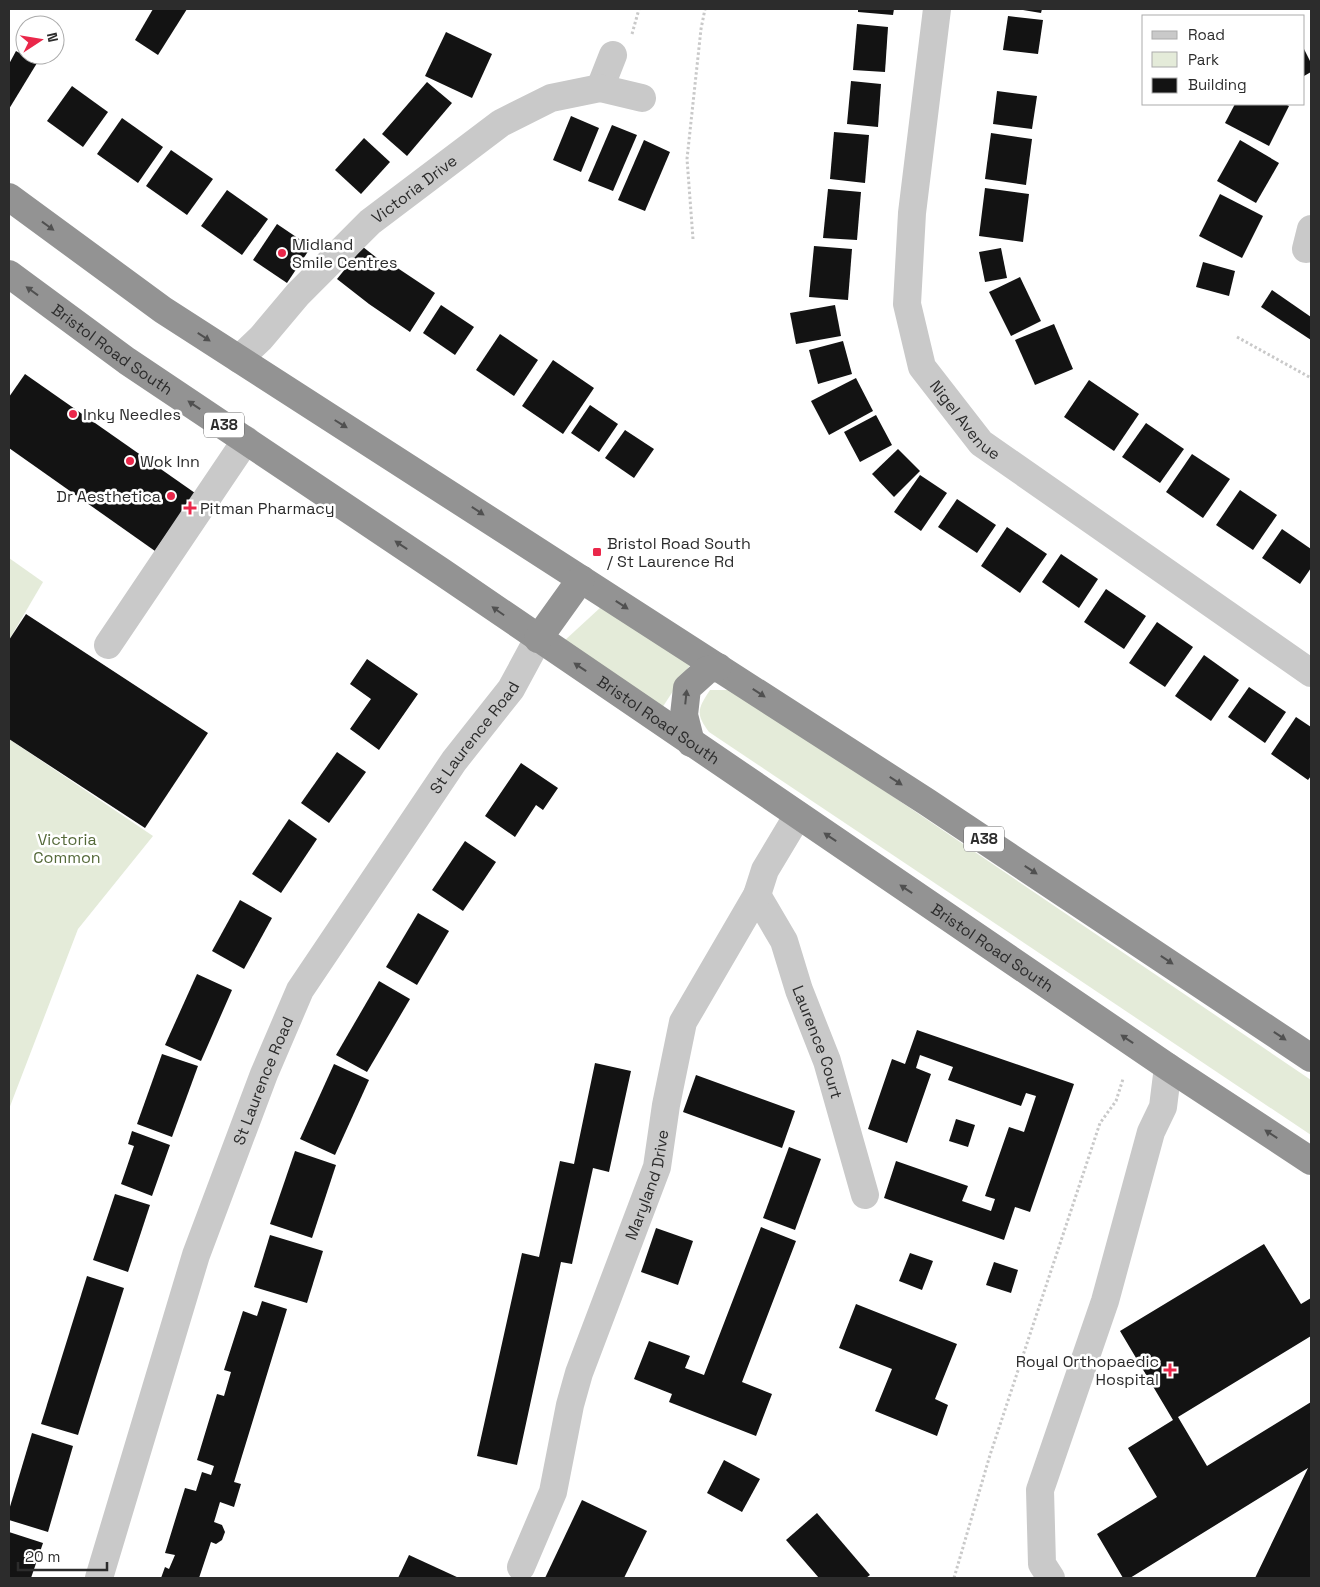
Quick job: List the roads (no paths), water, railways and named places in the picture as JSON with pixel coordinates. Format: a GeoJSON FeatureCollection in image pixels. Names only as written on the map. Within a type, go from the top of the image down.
{"type":"FeatureCollection","features":[{"type":"Feature","properties":{"kind":"highway","name":"A38"},"geometry":{"type":"LineString","coordinates":[[9,197],[163,310],[1088,907],[1311,1058]]}},
{"type":"Feature","properties":{"kind":"highway","name":"Bristol Road South"},"geometry":{"type":"LineString","coordinates":[[9,274],[127,361],[1311,1161]]}},
{"type":"Feature","properties":{"kind":"highway"},"geometry":{"type":"LineString","coordinates":[[538,638],[581,579]]}},
{"type":"Feature","properties":{"kind":"highway"},"geometry":{"type":"LineString","coordinates":[[691,743],[684,715],[687,688],[707,670],[718,667]]}},
{"type":"Feature","properties":{"kind":"street","name":"Nigel Avenue"},"geometry":{"type":"LineString","coordinates":[[937,9],[912,213],[907,304],[922,367],[981,443],[1311,673]]}},
{"type":"Feature","properties":{"kind":"street"},"geometry":{"type":"LineString","coordinates":[[600,88],[614,55]]}},
{"type":"Feature","properties":{"kind":"street","name":"Victoria Drive"},"geometry":{"type":"LineString","coordinates":[[239,359],[261,338],[298,294],[370,222],[493,128],[552,98],[600,88],[642,98]]}},
{"type":"Feature","properties":{"kind":"street"},"geometry":{"type":"LineString","coordinates":[[108,646],[246,440]]}},
{"type":"Feature","properties":{"kind":"street","name":"St Laurence Road"},"geometry":{"type":"LineString","coordinates":[[99,1578],[196,1256],[264,1074],[300,990],[454,761],[511,689],[538,638]]}},
{"type":"Feature","properties":{"kind":"street","name":"Maryland Drive"},"geometry":{"type":"LineString","coordinates":[[521,1567],[553,1492],[570,1405],[579,1373],[657,1168],[666,1105],[683,1022],[757,895],[765,870],[798,815]]}},
{"type":"Feature","properties":{"kind":"street","name":"Laurence Court"},"geometry":{"type":"LineString","coordinates":[[757,895],[784,941],[799,990],[827,1061],[865,1195]]}},
{"type":"Feature","properties":{"kind":"street"},"geometry":{"type":"LineString","coordinates":[[1052,1578],[1042,1564],[1040,1490],[1105,1301],[1151,1132],[1163,1107],[1168,1066]]}},
{"type":"Feature","properties":{"kind":"place","name":"Midland Smile Centres"},"geometry":{"type":"Point","coordinates":[282,253]}},
{"type":"Feature","properties":{"kind":"place","name":"Inky Needles"},"geometry":{"type":"Point","coordinates":[73,414]}},
{"type":"Feature","properties":{"kind":"place","name":"Wok Inn"},"geometry":{"type":"Point","coordinates":[130,461]}},
{"type":"Feature","properties":{"kind":"place","name":"Dr Aesthetica"},"geometry":{"type":"Point","coordinates":[171,496]}},
{"type":"Feature","properties":{"kind":"place","name":"Pitman Pharmacy"},"geometry":{"type":"Point","coordinates":[190,508]}},
{"type":"Feature","properties":{"kind":"place","name":"Bristol Road South / St Laurence Rd"},"geometry":{"type":"Point","coordinates":[597,552]}},
{"type":"Feature","properties":{"kind":"place","name":"Royal Orthopaedic Hospital"},"geometry":{"type":"Point","coordinates":[1170,1370]}},
{"type":"Feature","properties":{"kind":"park label","name":"Victoria Common"},"geometry":{"type":"Point","coordinates":[67,848]}}]}
